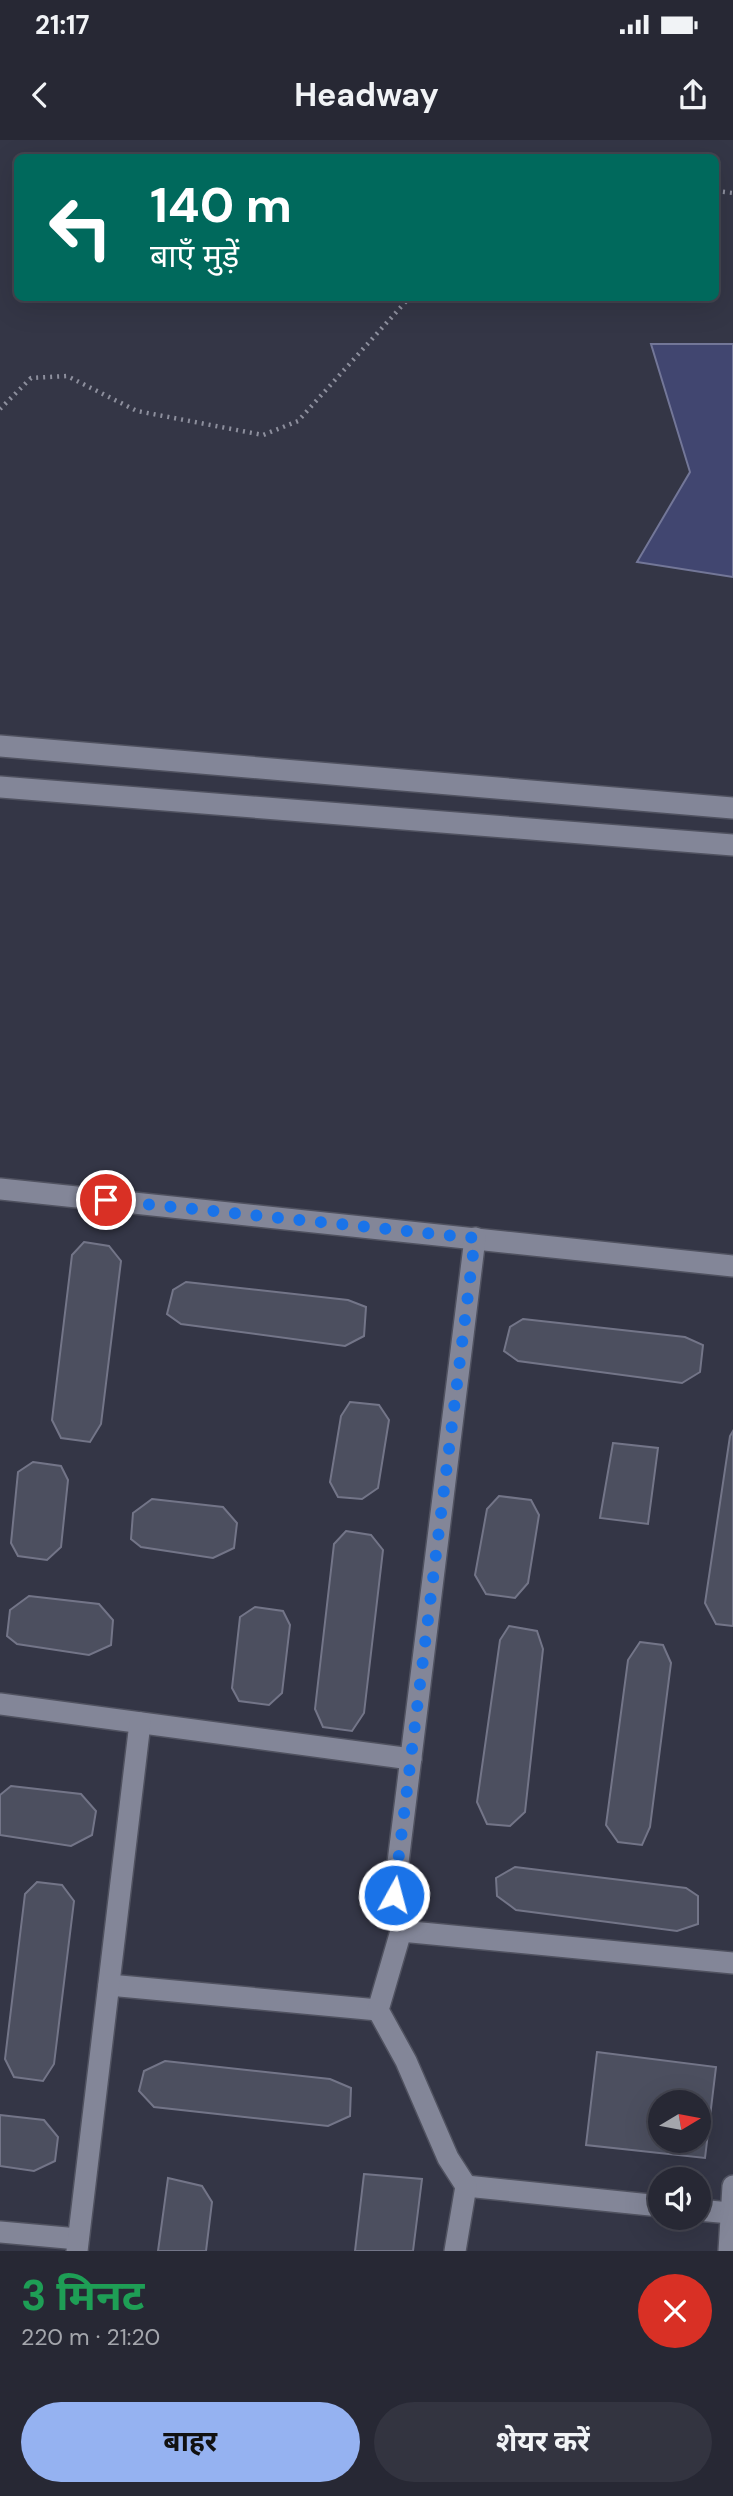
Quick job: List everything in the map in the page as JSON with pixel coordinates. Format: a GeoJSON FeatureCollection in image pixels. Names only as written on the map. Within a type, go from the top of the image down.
{"type":"FeatureCollection","features":[{"type":"Feature","properties":{"kind":"street"},"geometry":{"type":"LineString","coordinates":[[0,746],[733,808]]}},
{"type":"Feature","properties":{"kind":"street"},"geometry":{"type":"LineString","coordinates":[[0,787],[733,845]]}},
{"type":"Feature","properties":{"kind":"street"},"geometry":{"type":"LineString","coordinates":[[0,1189],[733,1266]]}},
{"type":"Feature","properties":{"kind":"street"},"geometry":{"type":"LineString","coordinates":[[455,2251],[466,2186],[448,2158],[406,2061],[378,2011],[401,1931],[394,1895],[475,1238]]}},
{"type":"Feature","properties":{"kind":"street"},"geometry":{"type":"LineString","coordinates":[[0,1704],[411,1759]]}},
{"type":"Feature","properties":{"kind":"street"},"geometry":{"type":"LineString","coordinates":[[0,2232],[78,2245],[140,1723]]}},
{"type":"Feature","properties":{"kind":"street"},"geometry":{"type":"LineString","coordinates":[[401,1931],[733,1963]]}},
{"type":"Feature","properties":{"kind":"street"},"geometry":{"type":"LineString","coordinates":[[109,1985],[378,2011]]}},
{"type":"Feature","properties":{"kind":"street"},"geometry":{"type":"LineString","coordinates":[[466,2186],[648,2205]]}},
{"type":"Feature","properties":{"kind":"street"},"geometry":{"type":"LineString","coordinates":[[729,2251],[733,2186]]}},
{"type":"Feature","properties":{"kind":"street"},"geometry":{"type":"LineString","coordinates":[[711,2211],[730,2213]]}},
{"type":"Feature","properties":{"kind":"path"},"geometry":{"type":"LineString","coordinates":[[0,410],[31,378],[67,376],[137,411],[263,435],[298,421],[406,301]]}},
{"type":"Feature","properties":{"kind":"water"},"geometry":{"type":"Polygon","coordinates":[[[651,344],[733,344],[733,577],[637,562],[690,472],[651,344]]]}},
{"type":"Feature","properties":{"kind":"building"},"geometry":{"type":"Polygon","coordinates":[[[84,1242],[109,1246],[121,1261],[101,1424],[90,1442],[61,1438],[52,1420],[72,1255],[84,1242]]]}},
{"type":"Feature","properties":{"kind":"building"},"geometry":{"type":"Polygon","coordinates":[[[186,1282],[348,1300],[366,1307],[364,1336],[345,1346],[181,1324],[167,1314],[173,1290],[186,1282]]]}},
{"type":"Feature","properties":{"kind":"building"},"geometry":{"type":"Polygon","coordinates":[[[523,1319],[685,1337],[703,1345],[700,1372],[682,1383],[518,1361],[504,1351],[510,1327],[523,1319]]]}},
{"type":"Feature","properties":{"kind":"building"},"geometry":{"type":"Polygon","coordinates":[[[350,1402],[379,1405],[389,1420],[378,1488],[362,1499],[338,1497],[330,1482],[341,1416],[350,1402]]]}},
{"type":"Feature","properties":{"kind":"building"},"geometry":{"type":"Polygon","coordinates":[[[733,1431],[733,1626],[716,1624],[705,1603],[730,1436],[733,1431]]]}},
{"type":"Feature","properties":{"kind":"building"},"geometry":{"type":"Polygon","coordinates":[[[613,1443],[658,1448],[648,1524],[600,1518],[613,1443]]]}},
{"type":"Feature","properties":{"kind":"building"},"geometry":{"type":"Polygon","coordinates":[[[33,1462],[61,1466],[68,1480],[61,1547],[47,1560],[18,1556],[11,1543],[18,1472],[33,1462]]]}},
{"type":"Feature","properties":{"kind":"building"},"geometry":{"type":"Polygon","coordinates":[[[499,1496],[531,1500],[539,1515],[528,1583],[515,1598],[486,1594],[475,1575],[487,1509],[499,1496]]]}},
{"type":"Feature","properties":{"kind":"building"},"geometry":{"type":"Polygon","coordinates":[[[152,1499],[223,1507],[237,1523],[234,1548],[213,1558],[141,1547],[131,1539],[133,1513],[152,1499]]]}},
{"type":"Feature","properties":{"kind":"building"},"geometry":{"type":"Polygon","coordinates":[[[346,1531],[371,1535],[383,1550],[364,1713],[352,1731],[323,1727],[315,1709],[334,1544],[346,1531]]]}},
{"type":"Feature","properties":{"kind":"building"},"geometry":{"type":"Polygon","coordinates":[[[29,1596],[99,1604],[113,1620],[111,1645],[89,1655],[17,1644],[7,1636],[10,1610],[29,1596]]]}},
{"type":"Feature","properties":{"kind":"building"},"geometry":{"type":"Polygon","coordinates":[[[255,1607],[283,1611],[290,1625],[282,1693],[269,1705],[239,1701],[232,1688],[240,1617],[255,1607]]]}},
{"type":"Feature","properties":{"kind":"building"},"geometry":{"type":"Polygon","coordinates":[[[509,1626],[537,1631],[543,1649],[525,1812],[510,1826],[487,1824],[477,1802],[500,1640],[509,1626]]]}},
{"type":"Feature","properties":{"kind":"building"},"geometry":{"type":"Polygon","coordinates":[[[640,1642],[663,1645],[671,1663],[650,1827],[642,1845],[618,1842],[606,1825],[628,1660],[640,1642]]]}},
{"type":"Feature","properties":{"kind":"building"},"geometry":{"type":"Polygon","coordinates":[[[11,1786],[81,1794],[96,1811],[92,1835],[71,1846],[0,1835],[0,1795],[11,1786]]]}},
{"type":"Feature","properties":{"kind":"building"},"geometry":{"type":"Polygon","coordinates":[[[515,1867],[686,1888],[698,1896],[698,1924],[677,1931],[516,1910],[497,1896],[496,1878],[515,1867]]]}},
{"type":"Feature","properties":{"kind":"building"},"geometry":{"type":"Polygon","coordinates":[[[37,1882],[62,1885],[74,1901],[54,2064],[43,2081],[14,2077],[5,2059],[25,1894],[37,1882]]]}},
{"type":"Feature","properties":{"kind":"building"},"geometry":{"type":"Polygon","coordinates":[[[597,2052],[716,2067],[711,2108],[711,2090],[648,2090],[648,2152],[586,2145],[597,2052]]]}},
{"type":"Feature","properties":{"kind":"building"},"geometry":{"type":"Polygon","coordinates":[[[165,2061],[330,2079],[351,2088],[350,2116],[328,2126],[154,2107],[139,2091],[144,2071],[165,2061]]]}},
{"type":"Feature","properties":{"kind":"building"},"geometry":{"type":"Polygon","coordinates":[[[0,2115],[44,2120],[58,2137],[55,2161],[34,2171],[0,2166],[0,2115]]]}},
{"type":"Feature","properties":{"kind":"building"},"geometry":{"type":"Polygon","coordinates":[[[659,2153],[706,2153],[705,2158],[659,2153]]]}},
{"type":"Feature","properties":{"kind":"building"},"geometry":{"type":"Polygon","coordinates":[[[364,2174],[422,2179],[413,2251],[355,2251],[364,2174]]]}},
{"type":"Feature","properties":{"kind":"building"},"geometry":{"type":"Polygon","coordinates":[[[168,2178],[202,2186],[212,2202],[206,2251],[158,2251],[168,2178]]]}},
{"type":"Feature","properties":{"kind":"route"},"geometry":{"type":"LineString","coordinates":[[106,1200],[475,1238],[394,1895]]}}]}
